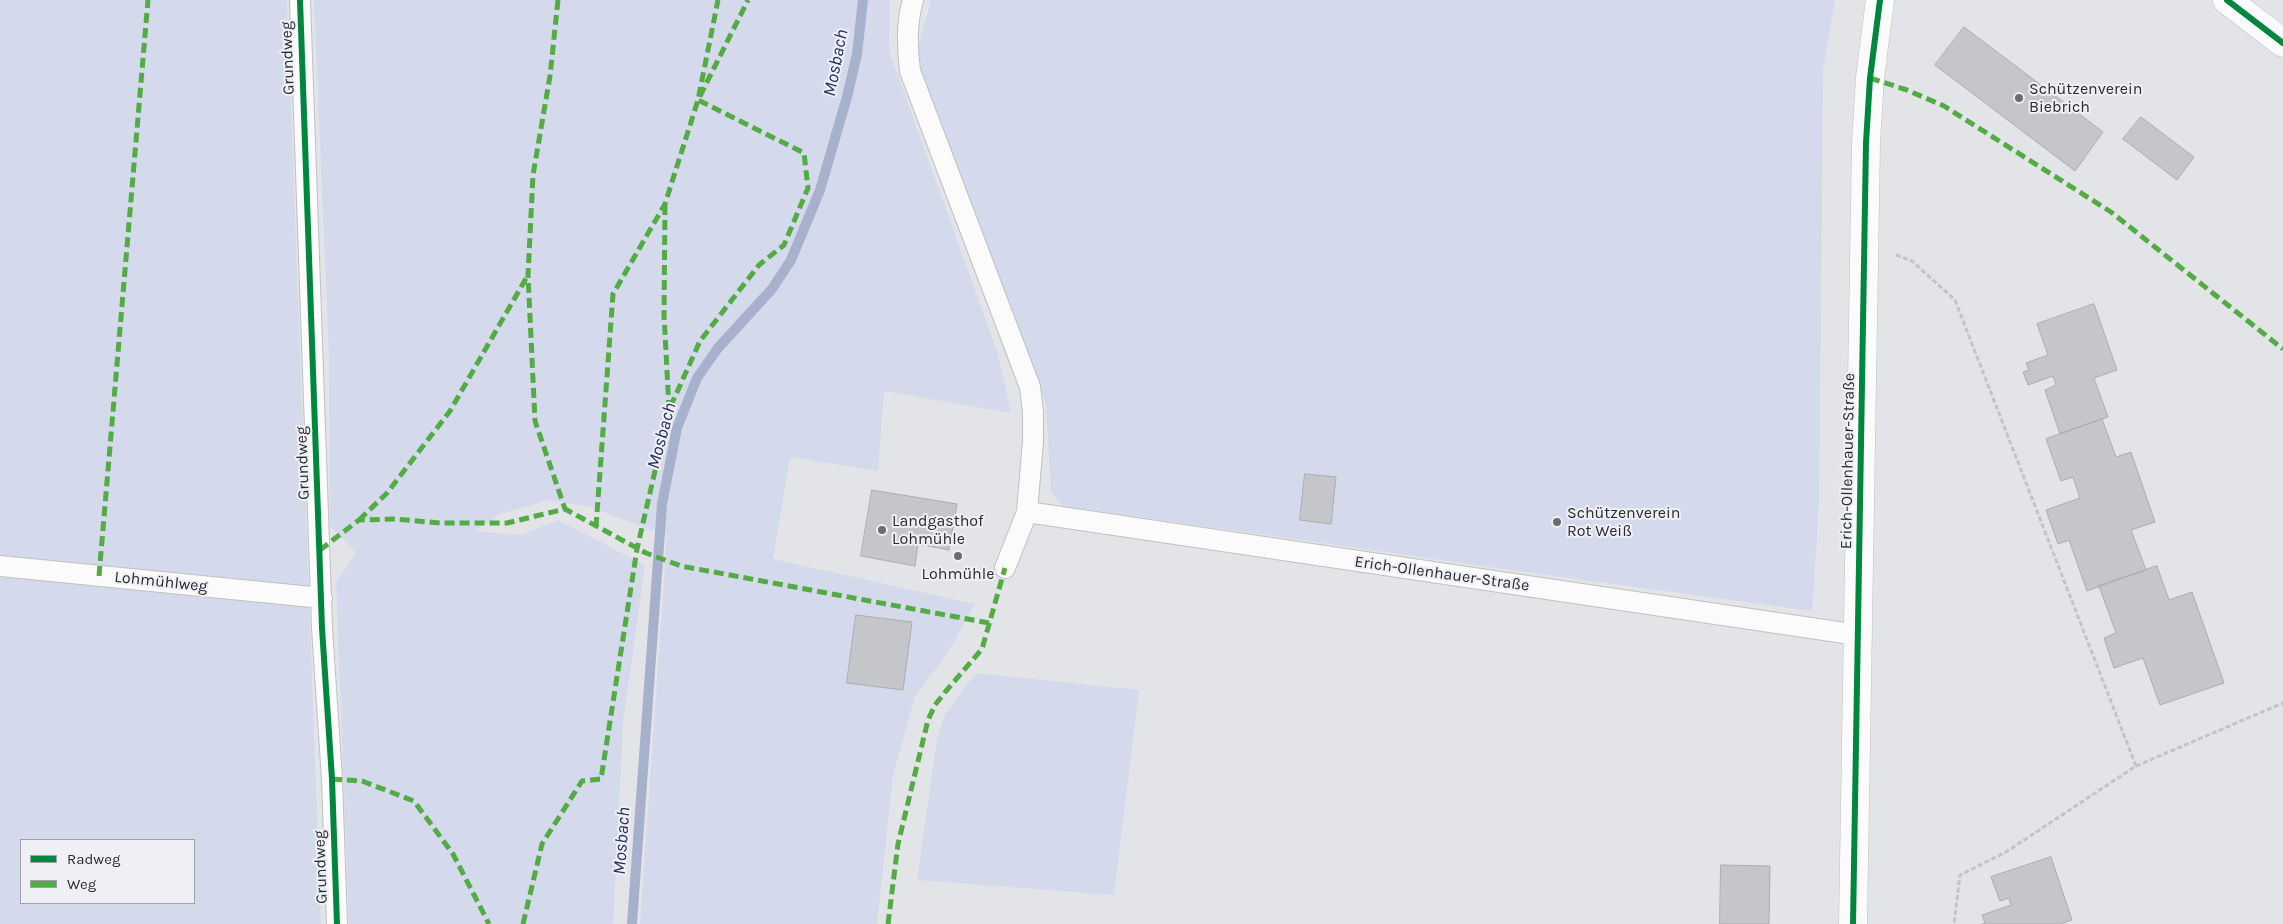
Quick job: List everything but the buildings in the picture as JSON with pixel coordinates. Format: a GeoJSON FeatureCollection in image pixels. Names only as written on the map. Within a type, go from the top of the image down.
{"type":"FeatureCollection","features":[{"type":"Feature","properties":{"kind":"street","name":"Erich-Ollenhauer-Straße"},"geometry":{"type":"LineString","coordinates":[[1852,924],[1866,142],[1870,78],[1880,0]]}},
{"type":"Feature","properties":{"kind":"street"},"geometry":{"type":"LineString","coordinates":[[2227,0],[2283,43]]}},
{"type":"Feature","properties":{"kind":"lane","name":"Grundweg"},"geometry":{"type":"LineString","coordinates":[[300,0],[322,628],[332,779],[337,924]]}},
{"type":"Feature","properties":{"kind":"lane"},"geometry":{"type":"LineString","coordinates":[[913,0],[908,25],[907,48],[910,71],[1030,387],[1033,412],[1033,441],[1026,512],[1005,568]]}},
{"type":"Feature","properties":{"kind":"lane","name":"Erich-Ollenhauer-Straße"},"geometry":{"type":"LineString","coordinates":[[1026,512],[1858,635]]}},
{"type":"Feature","properties":{"kind":"lane","name":"Lohmühlweg"},"geometry":{"type":"LineString","coordinates":[[0,566],[322,598]]}},
{"type":"Feature","properties":{"kind":"path"},"geometry":{"type":"LineString","coordinates":[[1865,243],[1912,261],[1955,300],[2136,766]]}},
{"type":"Feature","properties":{"kind":"path"},"geometry":{"type":"LineString","coordinates":[[1954,924],[1960,874],[2006,852],[2136,766],[2283,703]]}},
{"type":"Feature","properties":{"kind":"shaded area"},"geometry":{"type":"Polygon","coordinates":[[[0,0],[287,0],[321,924],[0,924],[0,0]]]}},
{"type":"Feature","properties":{"kind":"shaded area"},"geometry":{"type":"Polygon","coordinates":[[[314,0],[890,0],[889,51],[997,351],[1011,413],[884,391],[878,471],[790,457],[773,559],[975,604],[947,654],[915,696],[893,775],[877,924],[640,924],[667,536],[590,507],[549,500],[500,514],[474,531],[522,535],[558,520],[645,565],[623,723],[613,924],[349,924],[336,583],[356,553],[330,526],[329,354],[314,0]]]}},
{"type":"Feature","properties":{"kind":"shaded area"},"geometry":{"type":"Polygon","coordinates":[[[931,0],[1835,0],[1823,69],[1819,505],[1812,611],[1063,506],[1051,492],[1046,404],[916,56],[931,0]]]}},
{"type":"Feature","properties":{"kind":"shaded area"},"geometry":{"type":"Polygon","coordinates":[[[976,673],[1139,690],[1114,895],[917,880],[937,739],[945,714],[976,673]]]}},
{"type":"Feature","properties":{"kind":"waterway","name":"Mosbach"},"geometry":{"type":"LineString","coordinates":[[632,924],[662,504],[677,428],[697,378],[718,348],[772,289],[791,260],[820,190],[847,97],[857,54],[863,0]]}},
{"type":"Feature","properties":{"kind":"marked path"},"geometry":{"type":"LineString","coordinates":[[99,576],[148,0]]}},
{"type":"Feature","properties":{"kind":"marked path"},"geometry":{"type":"LineString","coordinates":[[558,0],[550,76],[533,175],[528,275],[535,421],[565,509]]}},
{"type":"Feature","properties":{"kind":"marked path"},"geometry":{"type":"LineString","coordinates":[[596,527],[613,294],[665,204],[698,100],[718,0]]}},
{"type":"Feature","properties":{"kind":"marked path"},"geometry":{"type":"LineString","coordinates":[[523,924],[542,844],[582,781],[601,779],[637,549],[669,410],[700,341],[759,265],[784,245],[808,188],[804,153],[698,100],[748,0]]}},
{"type":"Feature","properties":{"kind":"marked path"},"geometry":{"type":"LineString","coordinates":[[1870,78],[1907,90],[1944,106],[2111,212],[2283,349]]}},
{"type":"Feature","properties":{"kind":"marked path"},"geometry":{"type":"LineString","coordinates":[[665,205],[664,315],[669,408]]}},
{"type":"Feature","properties":{"kind":"marked path"},"geometry":{"type":"LineString","coordinates":[[359,520],[387,493],[450,411],[528,275]]}},
{"type":"Feature","properties":{"kind":"marked path"},"geometry":{"type":"LineString","coordinates":[[320,550],[359,520],[395,519],[440,523],[507,523],[565,509],[646,553],[681,566],[989,623]]}},
{"type":"Feature","properties":{"kind":"marked path"},"geometry":{"type":"LineString","coordinates":[[888,924],[898,844],[928,720],[935,705],[982,649],[1005,568]]}},
{"type":"Feature","properties":{"kind":"marked path"},"geometry":{"type":"LineString","coordinates":[[332,779],[362,781],[414,801],[453,854],[489,924]]}},
{"type":"Feature","properties":{"kind":"cycle path"},"geometry":{"type":"LineString","coordinates":[[300,0],[322,628],[332,779],[337,924]]}},
{"type":"Feature","properties":{"kind":"cycle path"},"geometry":{"type":"LineString","coordinates":[[1853,924],[1866,143],[1870,78],[1880,0]]}},
{"type":"Feature","properties":{"kind":"cycle path"},"geometry":{"type":"LineString","coordinates":[[2227,0],[2283,43]]}},
{"type":"Feature","properties":{"kind":"place","name":"Schützenverein Biebrich"},"geometry":{"type":"Point","coordinates":[2019,98]}},
{"type":"Feature","properties":{"kind":"place","name":"Schützenverein Rot Weiß"},"geometry":{"type":"Point","coordinates":[1557,522]}},
{"type":"Feature","properties":{"kind":"place","name":"Landgasthof Lohmühle"},"geometry":{"type":"Point","coordinates":[882,530]}},
{"type":"Feature","properties":{"kind":"place","name":"Lohmühle"},"geometry":{"type":"Point","coordinates":[958,556]}}]}
